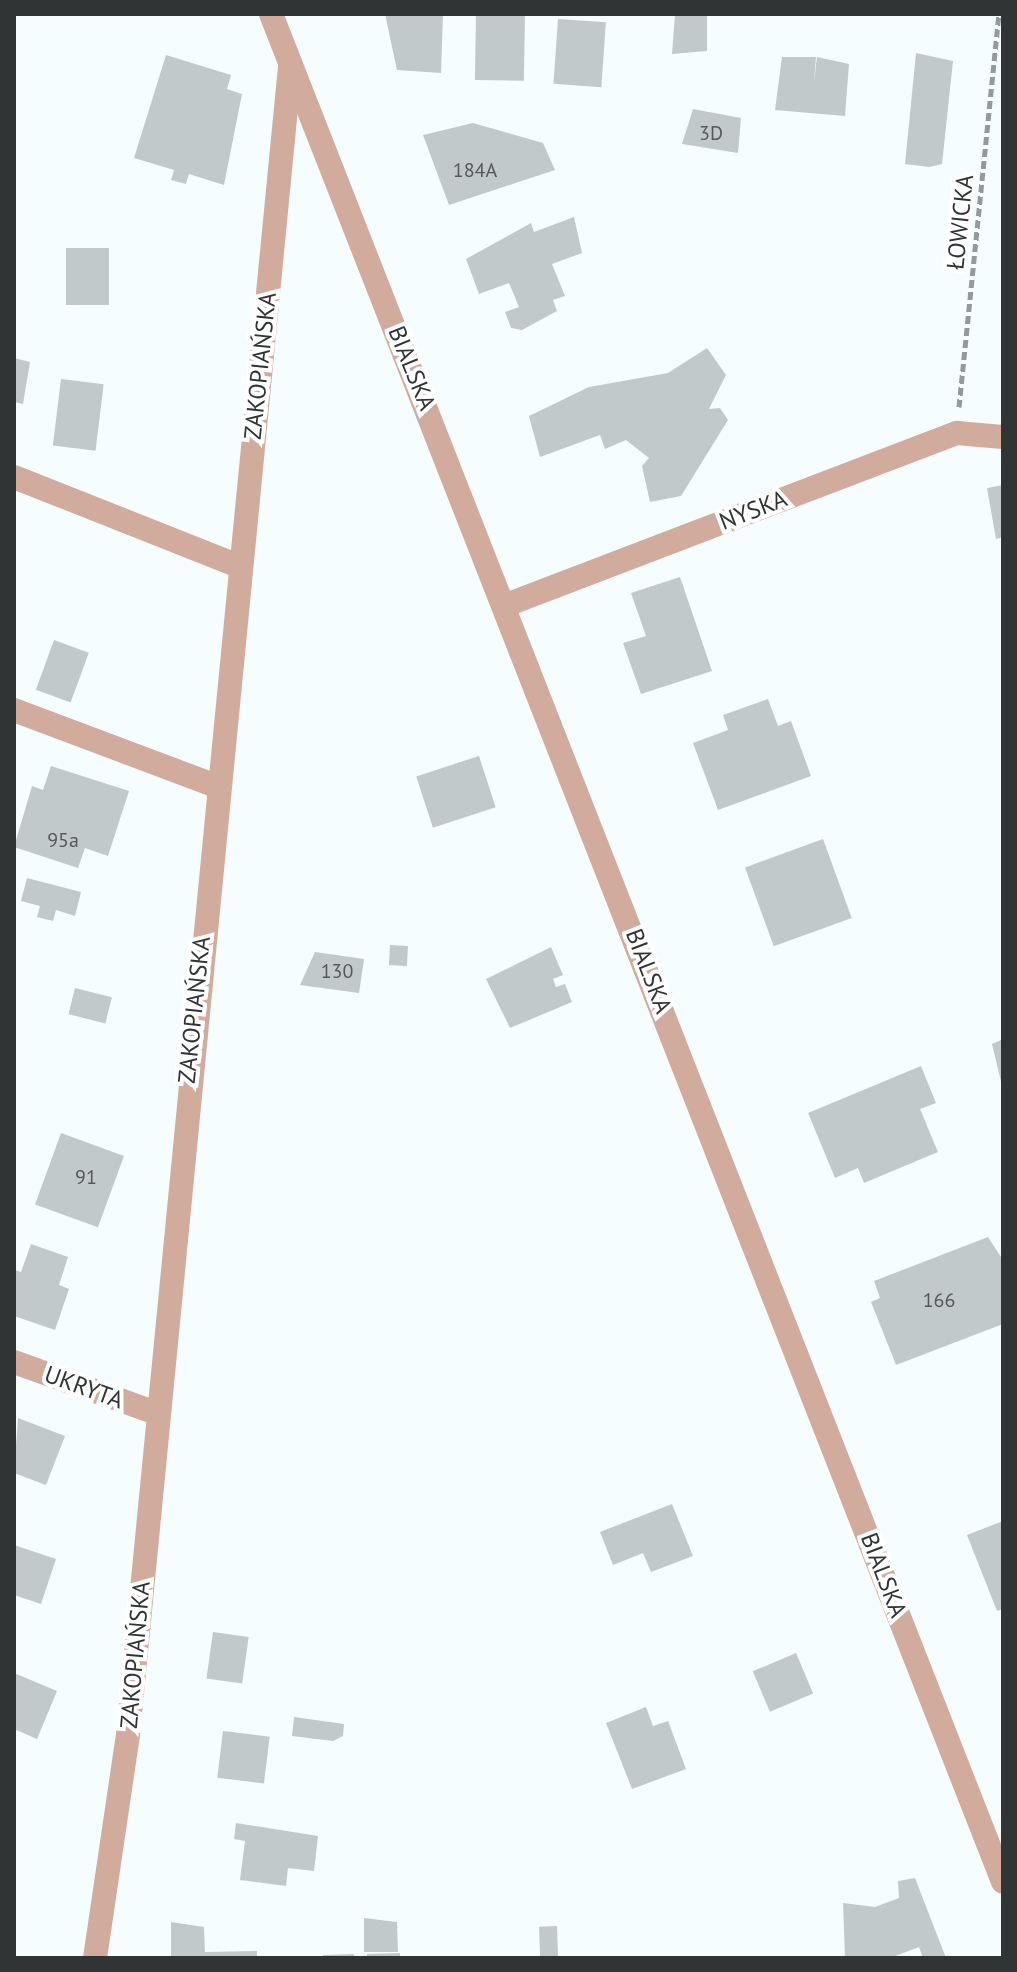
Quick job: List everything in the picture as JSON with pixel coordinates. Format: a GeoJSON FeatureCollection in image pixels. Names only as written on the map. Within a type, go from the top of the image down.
{"type":"FeatureCollection","features":[{"type":"Feature","properties":{"kind":"street","name":"BIALSKA"},"geometry":{"type":"LineString","coordinates":[[271,14],[506,605],[1003,1882]]}},
{"type":"Feature","properties":{"kind":"street","name":"ZAKOPIAŃSKA"},"geometry":{"type":"LineString","coordinates":[[95,1958],[128,1734],[154,1412],[291,62]]}},
{"type":"Feature","properties":{"kind":"street","name":"NYSKA"},"geometry":{"type":"LineString","coordinates":[[506,605],[957,433],[1003,437]]}},
{"type":"Feature","properties":{"kind":"street"},"geometry":{"type":"LineString","coordinates":[[14,477],[239,566]]}},
{"type":"Feature","properties":{"kind":"street"},"geometry":{"type":"LineString","coordinates":[[14,710],[216,786]]}},
{"type":"Feature","properties":{"kind":"street","name":"UKRYTA"},"geometry":{"type":"LineString","coordinates":[[14,1362],[154,1412]]}},
{"type":"Feature","properties":{"kind":"path","name":"ŁOWICKA"},"geometry":{"type":"LineString","coordinates":[[957,433],[999,14]]}},
{"type":"Feature","properties":{"kind":"building"},"geometry":{"type":"Polygon","coordinates":[[[385,14],[443,14],[441,73],[397,70],[385,14]]]}},
{"type":"Feature","properties":{"kind":"building"},"geometry":{"type":"Polygon","coordinates":[[[476,14],[525,15],[524,81],[475,80],[476,14]]]}},
{"type":"Feature","properties":{"kind":"building"},"geometry":{"type":"Polygon","coordinates":[[[675,14],[707,14],[707,51],[672,54],[675,14]]]}},
{"type":"Feature","properties":{"kind":"building"},"geometry":{"type":"Polygon","coordinates":[[[558,19],[606,22],[601,87],[553,84],[558,19]]]}},
{"type":"Feature","properties":{"kind":"building"},"geometry":{"type":"Polygon","coordinates":[[[916,53],[953,61],[942,164],[929,167],[905,164],[916,53]]]}},
{"type":"Feature","properties":{"kind":"building"},"geometry":{"type":"Polygon","coordinates":[[[166,55],[231,75],[227,89],[242,94],[224,185],[189,174],[186,184],[171,180],[174,170],[134,158],[166,55]]]}},
{"type":"Feature","properties":{"kind":"building"},"geometry":{"type":"Polygon","coordinates":[[[782,57],[816,57],[814,81],[817,57],[849,64],[845,116],[775,110],[782,57]]]}},
{"type":"Feature","properties":{"kind":"building"},"geometry":{"type":"Polygon","coordinates":[[[693,109],[741,118],[738,153],[682,144],[693,109]]]}},
{"type":"Feature","properties":{"kind":"building"},"geometry":{"type":"Polygon","coordinates":[[[473,123],[543,143],[555,170],[449,205],[423,135],[473,123]]]}},
{"type":"Feature","properties":{"kind":"building"},"geometry":{"type":"Polygon","coordinates":[[[574,217],[582,253],[552,264],[565,296],[553,300],[557,311],[522,330],[511,328],[505,312],[519,307],[509,283],[479,294],[466,259],[531,223],[534,232],[574,217]]]}},
{"type":"Feature","properties":{"kind":"building"},"geometry":{"type":"Polygon","coordinates":[[[66,248],[109,248],[109,305],[66,305],[66,248]]]}},
{"type":"Feature","properties":{"kind":"building"},"geometry":{"type":"Polygon","coordinates":[[[707,348],[726,375],[709,409],[720,408],[728,420],[681,496],[650,502],[642,466],[649,458],[626,440],[605,449],[600,435],[540,457],[529,416],[589,387],[668,373],[707,348]]]}},
{"type":"Feature","properties":{"kind":"building"},"geometry":{"type":"Polygon","coordinates":[[[14,358],[30,362],[23,404],[14,402],[14,358]]]}},
{"type":"Feature","properties":{"kind":"building"},"geometry":{"type":"Polygon","coordinates":[[[61,379],[104,384],[96,451],[53,446],[61,379]]]}},
{"type":"Feature","properties":{"kind":"building"},"geometry":{"type":"Polygon","coordinates":[[[1003,485],[1003,537],[996,539],[987,488],[1003,485]]]}},
{"type":"Feature","properties":{"kind":"building"},"geometry":{"type":"Polygon","coordinates":[[[680,577],[712,671],[641,694],[623,643],[646,636],[631,593],[680,577]]]}},
{"type":"Feature","properties":{"kind":"building"},"geometry":{"type":"Polygon","coordinates":[[[54,640],[89,653],[71,702],[36,690],[54,640]]]}},
{"type":"Feature","properties":{"kind":"building"},"geometry":{"type":"Polygon","coordinates":[[[768,699],[778,726],[791,721],[811,776],[718,810],[693,743],[728,730],[723,715],[768,699]]]}},
{"type":"Feature","properties":{"kind":"building"},"geometry":{"type":"Polygon","coordinates":[[[479,756],[496,807],[433,828],[416,776],[479,756]]]}},
{"type":"Feature","properties":{"kind":"building"},"geometry":{"type":"Polygon","coordinates":[[[51,766],[129,791],[108,856],[85,848],[78,868],[14,847],[32,786],[43,790],[51,766]]]}},
{"type":"Feature","properties":{"kind":"building"},"geometry":{"type":"Polygon","coordinates":[[[823,839],[852,918],[774,946],[745,867],[823,839]]]}},
{"type":"Feature","properties":{"kind":"building"},"geometry":{"type":"Polygon","coordinates":[[[27,878],[81,892],[75,916],[56,910],[53,921],[37,917],[40,906],[21,901],[27,878]]]}},
{"type":"Feature","properties":{"kind":"building"},"geometry":{"type":"Polygon","coordinates":[[[390,945],[408,946],[407,966],[389,965],[390,945]]]}},
{"type":"Feature","properties":{"kind":"building"},"geometry":{"type":"Polygon","coordinates":[[[551,947],[563,975],[553,979],[556,987],[565,984],[572,1002],[510,1028],[486,979],[551,947]]]}},
{"type":"Feature","properties":{"kind":"building"},"geometry":{"type":"Polygon","coordinates":[[[315,952],[364,959],[359,993],[300,985],[315,952]]]}},
{"type":"Feature","properties":{"kind":"building"},"geometry":{"type":"Polygon","coordinates":[[[75,988],[112,997],[105,1023],[68,1014],[75,988]]]}},
{"type":"Feature","properties":{"kind":"building"},"geometry":{"type":"Polygon","coordinates":[[[1003,1039],[1003,1090],[992,1044],[1003,1039]]]}},
{"type":"Feature","properties":{"kind":"building"},"geometry":{"type":"Polygon","coordinates":[[[921,1066],[936,1103],[920,1109],[938,1152],[864,1183],[858,1168],[835,1178],[808,1113],[921,1066]]]}},
{"type":"Feature","properties":{"kind":"building"},"geometry":{"type":"Polygon","coordinates":[[[61,1133],[124,1156],[98,1227],[35,1204],[61,1133]]]}},
{"type":"Feature","properties":{"kind":"building"},"geometry":{"type":"Polygon","coordinates":[[[988,1237],[1003,1260],[1003,1324],[896,1365],[871,1302],[880,1298],[874,1281],[988,1237]]]}},
{"type":"Feature","properties":{"kind":"building"},"geometry":{"type":"Polygon","coordinates":[[[31,1244],[68,1257],[59,1285],[69,1289],[55,1330],[14,1316],[14,1270],[21,1272],[31,1244]]]}},
{"type":"Feature","properties":{"kind":"building"},"geometry":{"type":"Polygon","coordinates":[[[18,1418],[65,1436],[46,1485],[14,1473],[18,1418]]]}},
{"type":"Feature","properties":{"kind":"building"},"geometry":{"type":"Polygon","coordinates":[[[672,1504],[693,1556],[651,1572],[643,1553],[613,1565],[600,1532],[672,1504]]]}},
{"type":"Feature","properties":{"kind":"building"},"geometry":{"type":"Polygon","coordinates":[[[1003,1521],[1003,1609],[997,1611],[967,1535],[1003,1521]]]}},
{"type":"Feature","properties":{"kind":"building"},"geometry":{"type":"Polygon","coordinates":[[[14,1545],[56,1559],[41,1604],[14,1595],[14,1545]]]}},
{"type":"Feature","properties":{"kind":"building"},"geometry":{"type":"Polygon","coordinates":[[[213,1632],[249,1637],[242,1684],[206,1679],[213,1632]]]}},
{"type":"Feature","properties":{"kind":"building"},"geometry":{"type":"Polygon","coordinates":[[[796,1653],[813,1694],[770,1712],[753,1671],[796,1653]]]}},
{"type":"Feature","properties":{"kind":"building"},"geometry":{"type":"Polygon","coordinates":[[[14,1673],[57,1691],[37,1739],[14,1729],[14,1673]]]}},
{"type":"Feature","properties":{"kind":"building"},"geometry":{"type":"Polygon","coordinates":[[[646,1707],[653,1726],[668,1721],[686,1769],[632,1789],[606,1723],[646,1707]]]}},
{"type":"Feature","properties":{"kind":"building"},"geometry":{"type":"Polygon","coordinates":[[[294,1717],[344,1724],[343,1736],[333,1741],[292,1736],[294,1717]]]}},
{"type":"Feature","properties":{"kind":"building"},"geometry":{"type":"Polygon","coordinates":[[[223,1731],[270,1737],[264,1783],[217,1778],[223,1731]]]}},
{"type":"Feature","properties":{"kind":"building"},"geometry":{"type":"Polygon","coordinates":[[[236,1823],[318,1836],[314,1871],[288,1868],[286,1886],[240,1880],[245,1841],[234,1839],[236,1823]]]}},
{"type":"Feature","properties":{"kind":"building"},"geometry":{"type":"Polygon","coordinates":[[[915,1878],[946,1958],[923,1958],[919,1947],[890,1958],[845,1958],[843,1903],[875,1907],[899,1898],[898,1881],[915,1878]]]}},
{"type":"Feature","properties":{"kind":"building"},"geometry":{"type":"Polygon","coordinates":[[[364,1918],[397,1922],[398,1952],[364,1952],[364,1918]]]}},
{"type":"Feature","properties":{"kind":"building"},"geometry":{"type":"Polygon","coordinates":[[[171,1922],[204,1927],[205,1952],[257,1951],[257,1958],[171,1958],[171,1922]]]}},
{"type":"Feature","properties":{"kind":"building"},"geometry":{"type":"Polygon","coordinates":[[[557,1926],[558,1958],[540,1958],[539,1927],[557,1926]]]}},
{"type":"Feature","properties":{"kind":"building"},"geometry":{"type":"Polygon","coordinates":[[[400,1953],[400,1958],[367,1958],[367,1954],[400,1953]]]}},
{"type":"Feature","properties":{"kind":"building"},"geometry":{"type":"Polygon","coordinates":[[[354,1954],[354,1958],[323,1958],[323,1955],[354,1954]]]}}]}
